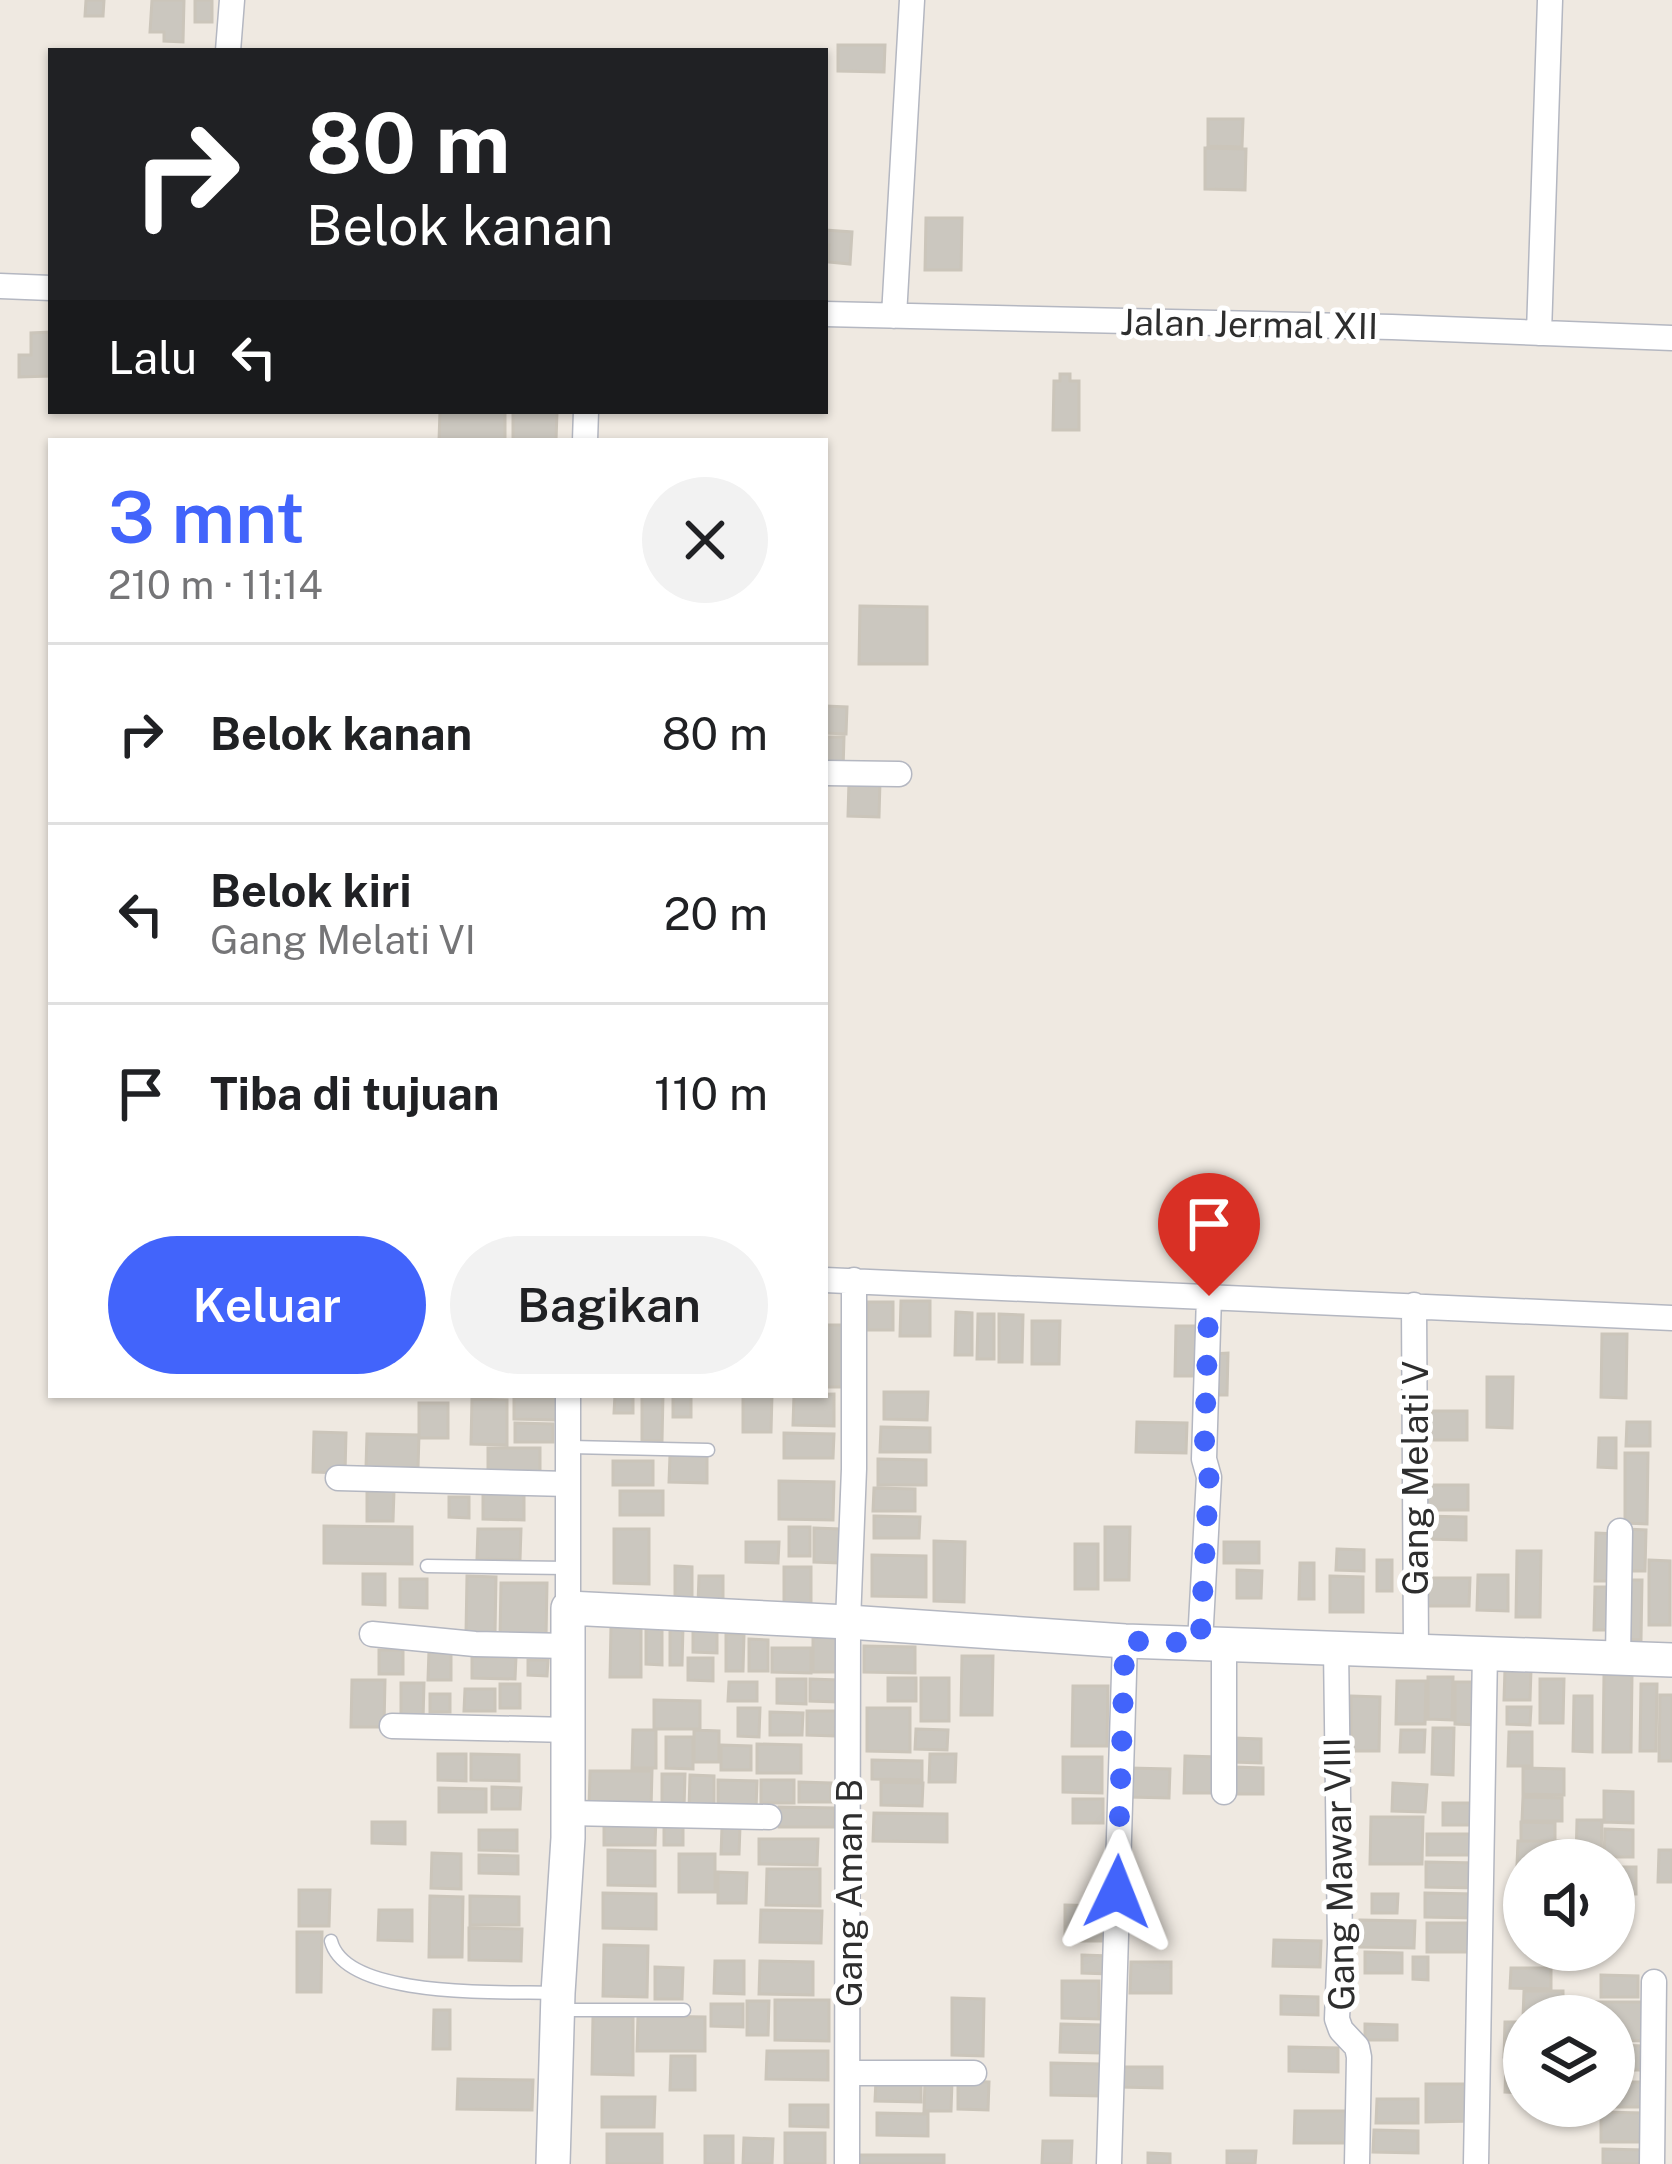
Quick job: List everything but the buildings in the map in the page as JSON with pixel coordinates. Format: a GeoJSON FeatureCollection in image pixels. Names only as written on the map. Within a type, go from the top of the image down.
{"type":"FeatureCollection","features":[{"type":"Feature","properties":{"kind":"street"},"geometry":{"type":"LineString","coordinates":[[228,48],[232,0]]}},
{"type":"Feature","properties":{"kind":"street"},"geometry":{"type":"LineString","coordinates":[[894,316],[912,0]]}},
{"type":"Feature","properties":{"kind":"street"},"geometry":{"type":"LineString","coordinates":[[1539,333],[1550,0]]}},
{"type":"Feature","properties":{"kind":"street"},"geometry":{"type":"LineString","coordinates":[[0,286],[48,288]]}},
{"type":"Feature","properties":{"kind":"street","name":"Jalan Jermal XII"},"geometry":{"type":"LineString","coordinates":[[828,314],[1672,338]]}},
{"type":"Feature","properties":{"kind":"street"},"geometry":{"type":"LineString","coordinates":[[828,772],[899,774]]}},
{"type":"Feature","properties":{"kind":"street"},"geometry":{"type":"LineString","coordinates":[[828,1280],[1672,1318]]}},
{"type":"Feature","properties":{"kind":"street","name":"Gang Aman B"},"geometry":{"type":"LineString","coordinates":[[848,2164],[848,1622],[854,1280]]}},
{"type":"Feature","properties":{"kind":"street"},"geometry":{"type":"LineString","coordinates":[[1209,1296],[1204,1459],[1209,1477],[1212,1644],[1224,1792]]}},
{"type":"Feature","properties":{"kind":"street","name":"Gang Melati V"},"geometry":{"type":"LineString","coordinates":[[1414,1305],[1416,1650]]}},
{"type":"Feature","properties":{"kind":"street"},"geometry":{"type":"LineString","coordinates":[[553,2164],[568,1813],[568,1398]]}},
{"type":"Feature","properties":{"kind":"street"},"geometry":{"type":"LineString","coordinates":[[338,1478],[568,1484]]}},
{"type":"Feature","properties":{"kind":"street"},"geometry":{"type":"LineString","coordinates":[[1618,1658],[1621,1531]]}},
{"type":"Feature","properties":{"kind":"street"},"geometry":{"type":"LineString","coordinates":[[568,1608],[1125,1641],[1672,1660]]}},
{"type":"Feature","properties":{"kind":"street"},"geometry":{"type":"LineString","coordinates":[[372,1634],[503,1646],[568,1646]]}},
{"type":"Feature","properties":{"kind":"street"},"geometry":{"type":"LineString","coordinates":[[1109,2164],[1125,1641]]}},
{"type":"Feature","properties":{"kind":"street","name":"Gang Mawar VIII"},"geometry":{"type":"LineString","coordinates":[[1336,1648],[1337,2019],[1359,2057],[1357,2164]]}},
{"type":"Feature","properties":{"kind":"street"},"geometry":{"type":"LineString","coordinates":[[1476,2164],[1485,1652]]}},
{"type":"Feature","properties":{"kind":"street"},"geometry":{"type":"LineString","coordinates":[[392,1726],[569,1730]]}},
{"type":"Feature","properties":{"kind":"street"},"geometry":{"type":"LineString","coordinates":[[568,1813],[769,1816]]}},
{"type":"Feature","properties":{"kind":"street"},"geometry":{"type":"LineString","coordinates":[[1652,2164],[1654,1982]]}},
{"type":"Feature","properties":{"kind":"street"},"geometry":{"type":"LineString","coordinates":[[849,2073],[974,2073]]}},
{"type":"Feature","properties":{"kind":"lane"},"geometry":{"type":"LineString","coordinates":[[570,1447],[708,1450]]}},
{"type":"Feature","properties":{"kind":"lane"},"geometry":{"type":"LineString","coordinates":[[427,1566],[568,1568]]}},
{"type":"Feature","properties":{"kind":"lane"},"geometry":{"type":"LineString","coordinates":[[332,1941],[335,1955],[355,1971],[383,1982],[684,2010]]}},
{"type":"Feature","properties":{"kind":"route"},"geometry":{"type":"LineString","coordinates":[[1117,1892],[1125,1641],[1200,1643],[1209,1477],[1204,1459],[1209,1296]]}}]}
